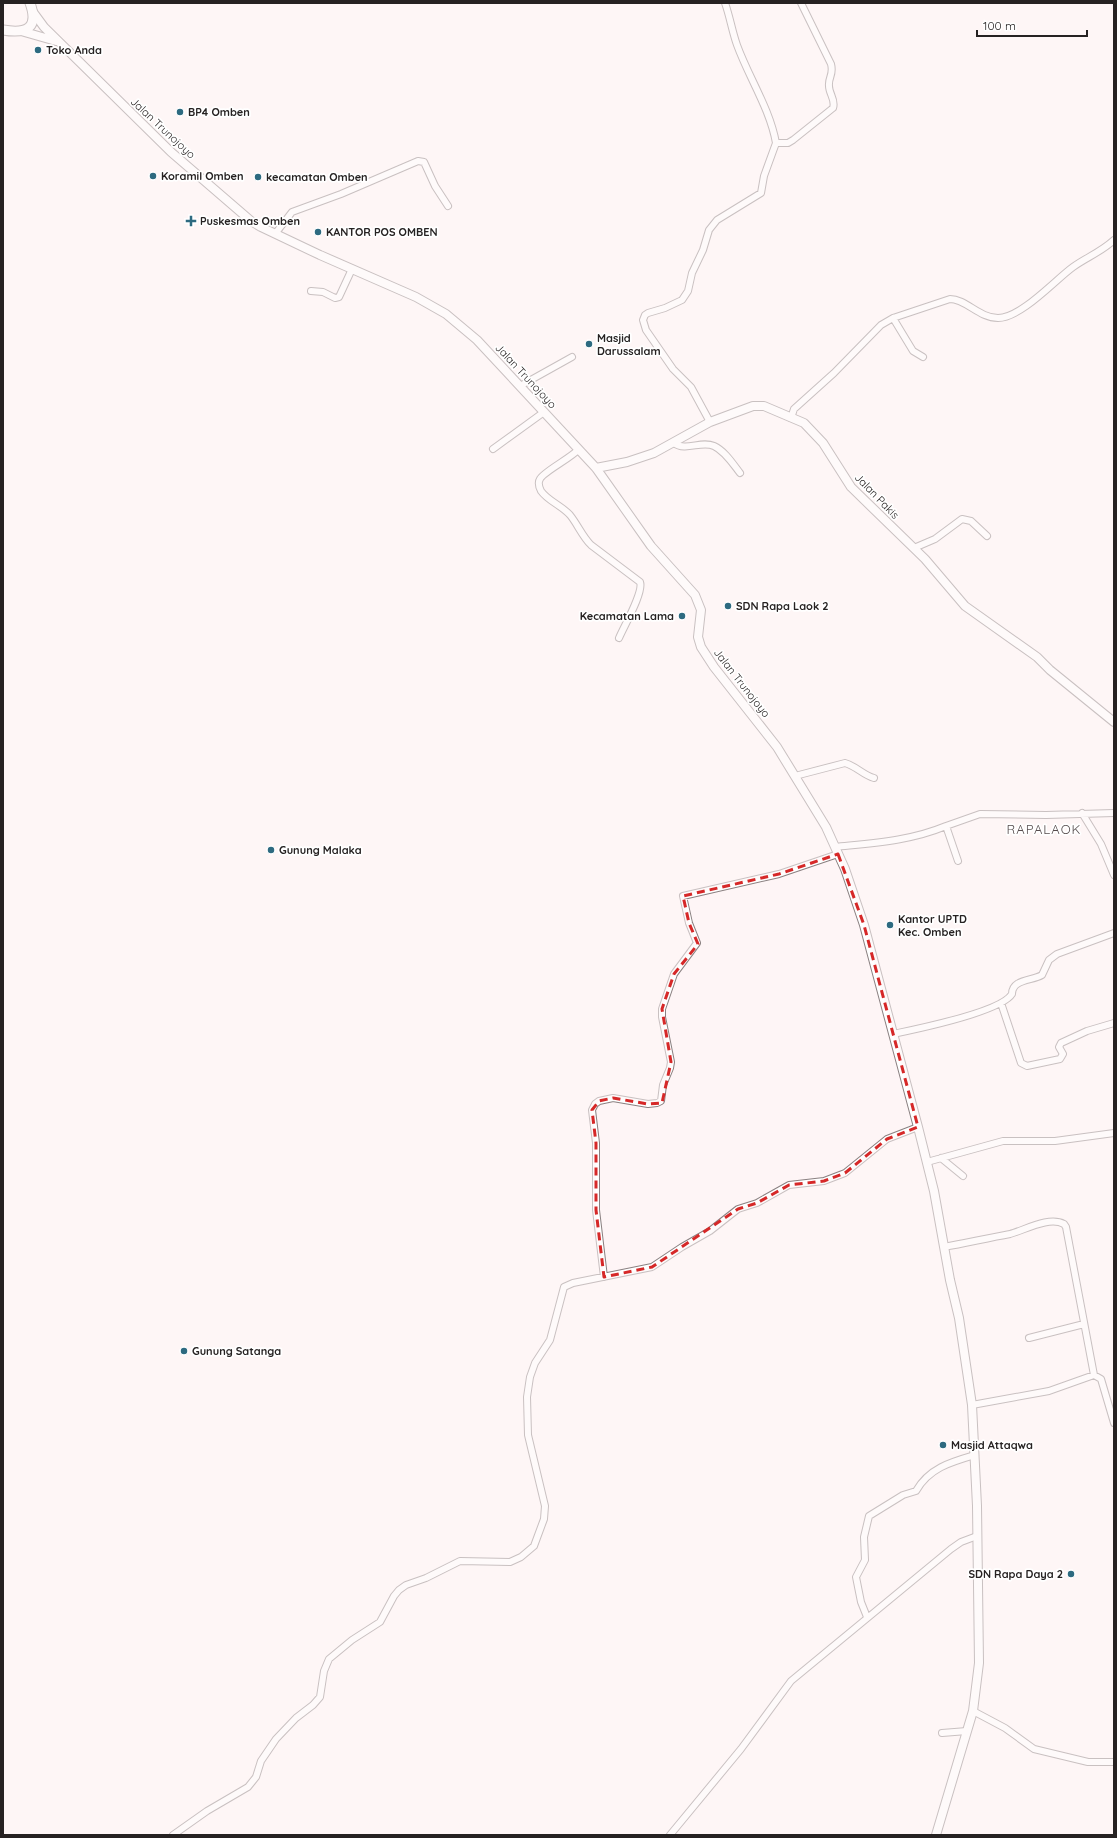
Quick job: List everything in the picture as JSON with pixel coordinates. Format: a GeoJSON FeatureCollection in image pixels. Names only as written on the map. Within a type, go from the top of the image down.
{"type":"FeatureCollection","features":[{"type":"Feature","properties":{"kind":"main road"},"geometry":{"type":"LineString","coordinates":[[3,30],[21,31],[31,26],[33,22],[31,7]]}},
{"type":"Feature","properties":{"kind":"street"},"geometry":{"type":"LineString","coordinates":[[710,422],[691,387],[673,369],[646,330],[643,320],[645,315],[648,313],[677,304],[686,295],[692,274],[704,250],[709,230],[717,220],[761,193],[764,176],[776,143],[774,132],[766,111],[736,44],[725,3]]}},
{"type":"Feature","properties":{"kind":"street"},"geometry":{"type":"LineString","coordinates":[[776,143],[793,140],[820,119],[834,105],[828,86],[832,74],[831,64],[801,3]]}},
{"type":"Feature","properties":{"kind":"street","name":"Jalan Trunojoyo"},"geometry":{"type":"LineString","coordinates":[[31,7],[44,27],[146,128],[199,177],[251,221],[275,234],[416,297],[450,316],[477,340],[596,468],[655,551],[696,596],[701,610],[698,638],[701,647],[714,667],[764,729],[826,827],[850,882],[864,925],[927,1162],[959,1318],[972,1405],[975,1455],[979,1663],[973,1711],[936,1835]]}},
{"type":"Feature","properties":{"kind":"street"},"geometry":{"type":"LineString","coordinates":[[21,31],[58,41]]}},
{"type":"Feature","properties":{"kind":"street"},"geometry":{"type":"LineString","coordinates":[[275,234],[292,212],[329,199],[418,161],[424,162],[427,165],[435,186],[448,206]]}},
{"type":"Feature","properties":{"kind":"street"},"geometry":{"type":"LineString","coordinates":[[791,418],[794,409],[881,325],[893,318],[950,298],[989,317],[999,318],[1008,316],[1053,285],[1072,268],[1100,252],[1114,240]]}},
{"type":"Feature","properties":{"kind":"street"},"geometry":{"type":"LineString","coordinates":[[311,291],[323,292],[335,298],[339,297],[352,269]]}},
{"type":"Feature","properties":{"kind":"street"},"geometry":{"type":"LineString","coordinates":[[893,318],[913,351],[924,357]]}},
{"type":"Feature","properties":{"kind":"street"},"geometry":{"type":"LineString","coordinates":[[520,386],[572,357]]}},
{"type":"Feature","properties":{"kind":"street","name":"Jalan Pakis"},"geometry":{"type":"LineString","coordinates":[[596,468],[642,458],[674,443],[710,422],[757,405],[764,406],[809,426],[823,443],[851,487],[925,559],[953,594],[972,612],[1037,657],[1050,670],[1114,722]]}},
{"type":"Feature","properties":{"kind":"street"},"geometry":{"type":"LineString","coordinates":[[493,449],[544,412]]}},
{"type":"Feature","properties":{"kind":"street"},"geometry":{"type":"LineString","coordinates":[[674,443],[678,446],[688,447],[701,445],[714,446],[728,458],[740,473]]}},
{"type":"Feature","properties":{"kind":"street"},"geometry":{"type":"LineString","coordinates":[[579,449],[571,457],[543,475],[539,480],[539,486],[549,499],[569,515],[585,538],[592,545],[640,582],[641,587],[639,595],[619,638]]}},
{"type":"Feature","properties":{"kind":"street"},"geometry":{"type":"LineString","coordinates":[[914,548],[934,539],[962,519],[971,521],[987,536]]}},
{"type":"Feature","properties":{"kind":"street"},"geometry":{"type":"LineString","coordinates":[[795,776],[845,763],[851,765],[866,776],[874,778]]}},
{"type":"Feature","properties":{"kind":"street"},"geometry":{"type":"LineString","coordinates":[[604,1278],[596,1210],[596,1143],[592,1110],[595,1104],[599,1101],[613,1098],[648,1104],[661,1101],[663,1085],[671,1062],[662,1018],[662,1009],[668,986],[674,974],[697,943],[689,923],[684,896],[753,878],[779,874],[837,850],[907,838],[980,814],[1114,814]]}},
{"type":"Feature","properties":{"kind":"street"},"geometry":{"type":"LineString","coordinates":[[1082,814],[1101,844],[1114,875]]}},
{"type":"Feature","properties":{"kind":"street"},"geometry":{"type":"LineString","coordinates":[[946,826],[958,861]]}},
{"type":"Feature","properties":{"kind":"street"},"geometry":{"type":"LineString","coordinates":[[893,1034],[960,1018],[1001,1003],[1010,998],[1016,984],[1042,975],[1049,960],[1057,954],[1114,933]]}},
{"type":"Feature","properties":{"kind":"street"},"geometry":{"type":"LineString","coordinates":[[1001,1003],[1021,1063],[1027,1066],[1060,1059],[1063,1054],[1059,1047],[1061,1043],[1087,1031],[1114,1023]]}},
{"type":"Feature","properties":{"kind":"street"},"geometry":{"type":"LineString","coordinates":[[174,1835],[207,1810],[240,1793],[248,1787],[256,1777],[261,1761],[276,1739],[296,1718],[320,1697],[324,1671],[329,1660],[352,1640],[380,1622],[394,1596],[399,1590],[406,1585],[426,1578],[460,1561],[510,1562],[521,1557],[534,1546],[544,1519],[545,1506],[528,1435],[526,1408],[530,1377],[535,1363],[550,1340],[564,1287],[573,1283],[604,1278],[652,1267],[710,1231],[738,1209],[757,1203],[789,1185],[816,1183],[835,1178],[858,1164],[887,1139],[918,1127]]}},
{"type":"Feature","properties":{"kind":"street"},"geometry":{"type":"LineString","coordinates":[[927,1162],[1003,1141],[1055,1140],[1114,1134]]}},
{"type":"Feature","properties":{"kind":"street"},"geometry":{"type":"LineString","coordinates":[[941,1158],[963,1176]]}},
{"type":"Feature","properties":{"kind":"street"},"geometry":{"type":"LineString","coordinates":[[944,1247],[1013,1233],[1034,1225],[1062,1223],[1066,1227],[1094,1375],[1100,1379],[1114,1423]]}},
{"type":"Feature","properties":{"kind":"street"},"geometry":{"type":"LineString","coordinates":[[1029,1338],[1084,1324]]}},
{"type":"Feature","properties":{"kind":"street"},"geometry":{"type":"LineString","coordinates":[[972,1405],[1049,1391],[1094,1375]]}},
{"type":"Feature","properties":{"kind":"street"},"geometry":{"type":"LineString","coordinates":[[867,1617],[861,1602],[856,1577],[865,1560],[864,1537],[869,1516],[903,1495],[916,1491],[919,1486],[939,1467],[975,1455]]}},
{"type":"Feature","properties":{"kind":"street"},"geometry":{"type":"LineString","coordinates":[[670,1835],[741,1749],[791,1681],[951,1549],[961,1542],[977,1536]]}},
{"type":"Feature","properties":{"kind":"street"},"geometry":{"type":"LineString","coordinates":[[973,1711],[1005,1728],[1034,1749],[1088,1762],[1114,1762]]}},
{"type":"Feature","properties":{"kind":"street"},"geometry":{"type":"LineString","coordinates":[[942,1734],[967,1731]]}},
{"type":"Feature","properties":{"kind":"highlighted area"},"geometry":{"type":"Polygon","coordinates":[[[838,854],[864,925],[918,1127],[887,1139],[845,1173],[824,1181],[789,1185],[757,1203],[738,1209],[652,1267],[604,1277],[596,1210],[596,1143],[592,1110],[599,1101],[613,1098],[648,1104],[662,1103],[671,1062],[662,1009],[674,974],[698,944],[689,923],[683,896],[779,874],[838,854]]]}},
{"type":"Feature","properties":{"kind":"place","name":"Toko Anda"},"geometry":{"type":"Point","coordinates":[38,50]}},
{"type":"Feature","properties":{"kind":"place","name":"BP4 Omben"},"geometry":{"type":"Point","coordinates":[180,112]}},
{"type":"Feature","properties":{"kind":"place","name":"Koramil Omben"},"geometry":{"type":"Point","coordinates":[153,176]}},
{"type":"Feature","properties":{"kind":"place","name":"kecamatan Omben"},"geometry":{"type":"Point","coordinates":[258,177]}},
{"type":"Feature","properties":{"kind":"place","name":"Puskesmas Omben"},"geometry":{"type":"Point","coordinates":[191,221]}},
{"type":"Feature","properties":{"kind":"place","name":"KANTOR POS OMBEN"},"geometry":{"type":"Point","coordinates":[318,232]}},
{"type":"Feature","properties":{"kind":"place","name":"Masjid Darussalam"},"geometry":{"type":"Point","coordinates":[589,344]}},
{"type":"Feature","properties":{"kind":"place","name":"SDN Rapa Laok 2"},"geometry":{"type":"Point","coordinates":[728,606]}},
{"type":"Feature","properties":{"kind":"place","name":"Kecamatan Lama"},"geometry":{"type":"Point","coordinates":[682,616]}},
{"type":"Feature","properties":{"kind":"place","name":"Gunung Malaka"},"geometry":{"type":"Point","coordinates":[271,850]}},
{"type":"Feature","properties":{"kind":"place","name":"Kantor UPTD Kec. Omben"},"geometry":{"type":"Point","coordinates":[890,925]}},
{"type":"Feature","properties":{"kind":"place","name":"Gunung Satanga"},"geometry":{"type":"Point","coordinates":[184,1351]}},
{"type":"Feature","properties":{"kind":"place","name":"Masjid Attaqwa"},"geometry":{"type":"Point","coordinates":[943,1445]}},
{"type":"Feature","properties":{"kind":"place","name":"SDN Rapa Daya 2"},"geometry":{"type":"Point","coordinates":[1071,1574]}},
{"type":"Feature","properties":{"kind":"district","name":"RAPALAOK"},"geometry":{"type":"Point","coordinates":[1044,829]}}]}
